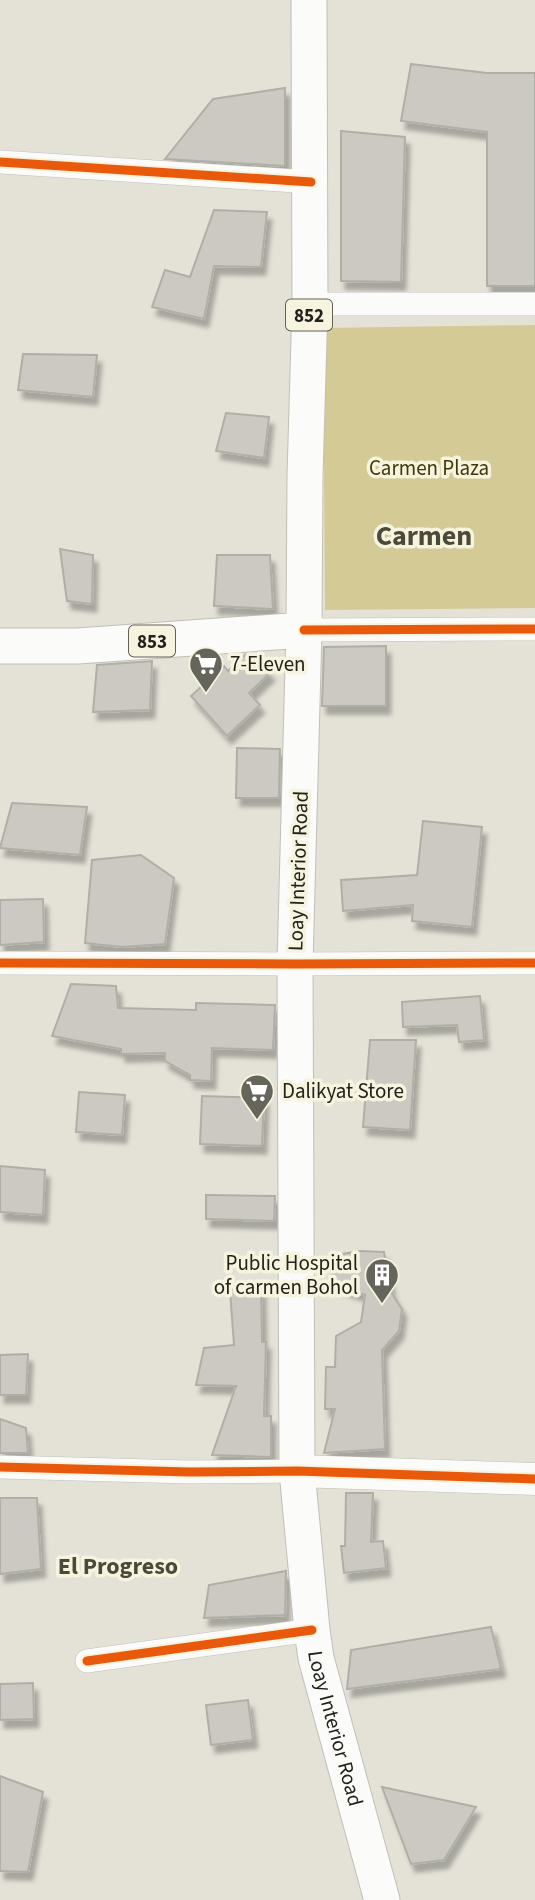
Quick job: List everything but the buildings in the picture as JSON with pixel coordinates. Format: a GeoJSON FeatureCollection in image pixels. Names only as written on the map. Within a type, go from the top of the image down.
{"type":"FeatureCollection","features":[{"type":"Feature","properties":{"kind":"main road","name":"Loay Interior Road"},"geometry":{"type":"LineString","coordinates":[[309,0],[310,304],[295,964],[297,1471],[312,1630],[323,1683],[382,1900]]}},
{"type":"Feature","properties":{"kind":"main road","name":"853"},"geometry":{"type":"LineString","coordinates":[[0,646],[78,646],[304,629]]}},
{"type":"Feature","properties":{"kind":"street"},"geometry":{"type":"LineString","coordinates":[[0,162],[310,182]]}},
{"type":"Feature","properties":{"kind":"street"},"geometry":{"type":"LineString","coordinates":[[310,304],[535,304]]}},
{"type":"Feature","properties":{"kind":"street"},"geometry":{"type":"LineString","coordinates":[[304,629],[535,629]]}},
{"type":"Feature","properties":{"kind":"street"},"geometry":{"type":"LineString","coordinates":[[0,963],[535,963]]}},
{"type":"Feature","properties":{"kind":"street"},"geometry":{"type":"LineString","coordinates":[[0,1467],[190,1472],[297,1471],[535,1479]]}},
{"type":"Feature","properties":{"kind":"street"},"geometry":{"type":"LineString","coordinates":[[87,1661],[312,1630]]}},
{"type":"Feature","properties":{"kind":"green space","name":"Carmen Plaza"},"geometry":{"type":"Polygon","coordinates":[[[535,325],[535,608],[325,610],[323,328],[535,325]]]}},
{"type":"Feature","properties":{"kind":"cycle path"},"geometry":{"type":"LineString","coordinates":[[0,162],[311,182]]}},
{"type":"Feature","properties":{"kind":"cycle path"},"geometry":{"type":"LineString","coordinates":[[304,630],[535,629]]}},
{"type":"Feature","properties":{"kind":"cycle path"},"geometry":{"type":"LineString","coordinates":[[0,963],[535,963]]}},
{"type":"Feature","properties":{"kind":"cycle path"},"geometry":{"type":"LineString","coordinates":[[0,1467],[190,1472],[297,1471],[535,1479]]}},
{"type":"Feature","properties":{"kind":"cycle path"},"geometry":{"type":"LineString","coordinates":[[87,1661],[312,1630]]}},
{"type":"Feature","properties":{"kind":"place","name":"7-Eleven"},"geometry":{"type":"Point","coordinates":[206,694]}},
{"type":"Feature","properties":{"kind":"place","name":"Dalikyat Store"},"geometry":{"type":"Point","coordinates":[257,1121]}},
{"type":"Feature","properties":{"kind":"place","name":"Public Hospital of carmen Bohol"},"geometry":{"type":"Point","coordinates":[382,1305]}},
{"type":"Feature","properties":{"kind":"district","name":"Carmen"},"geometry":{"type":"Point","coordinates":[424,535]}},
{"type":"Feature","properties":{"kind":"district","name":"El Progreso"},"geometry":{"type":"Point","coordinates":[118,1566]}}]}
